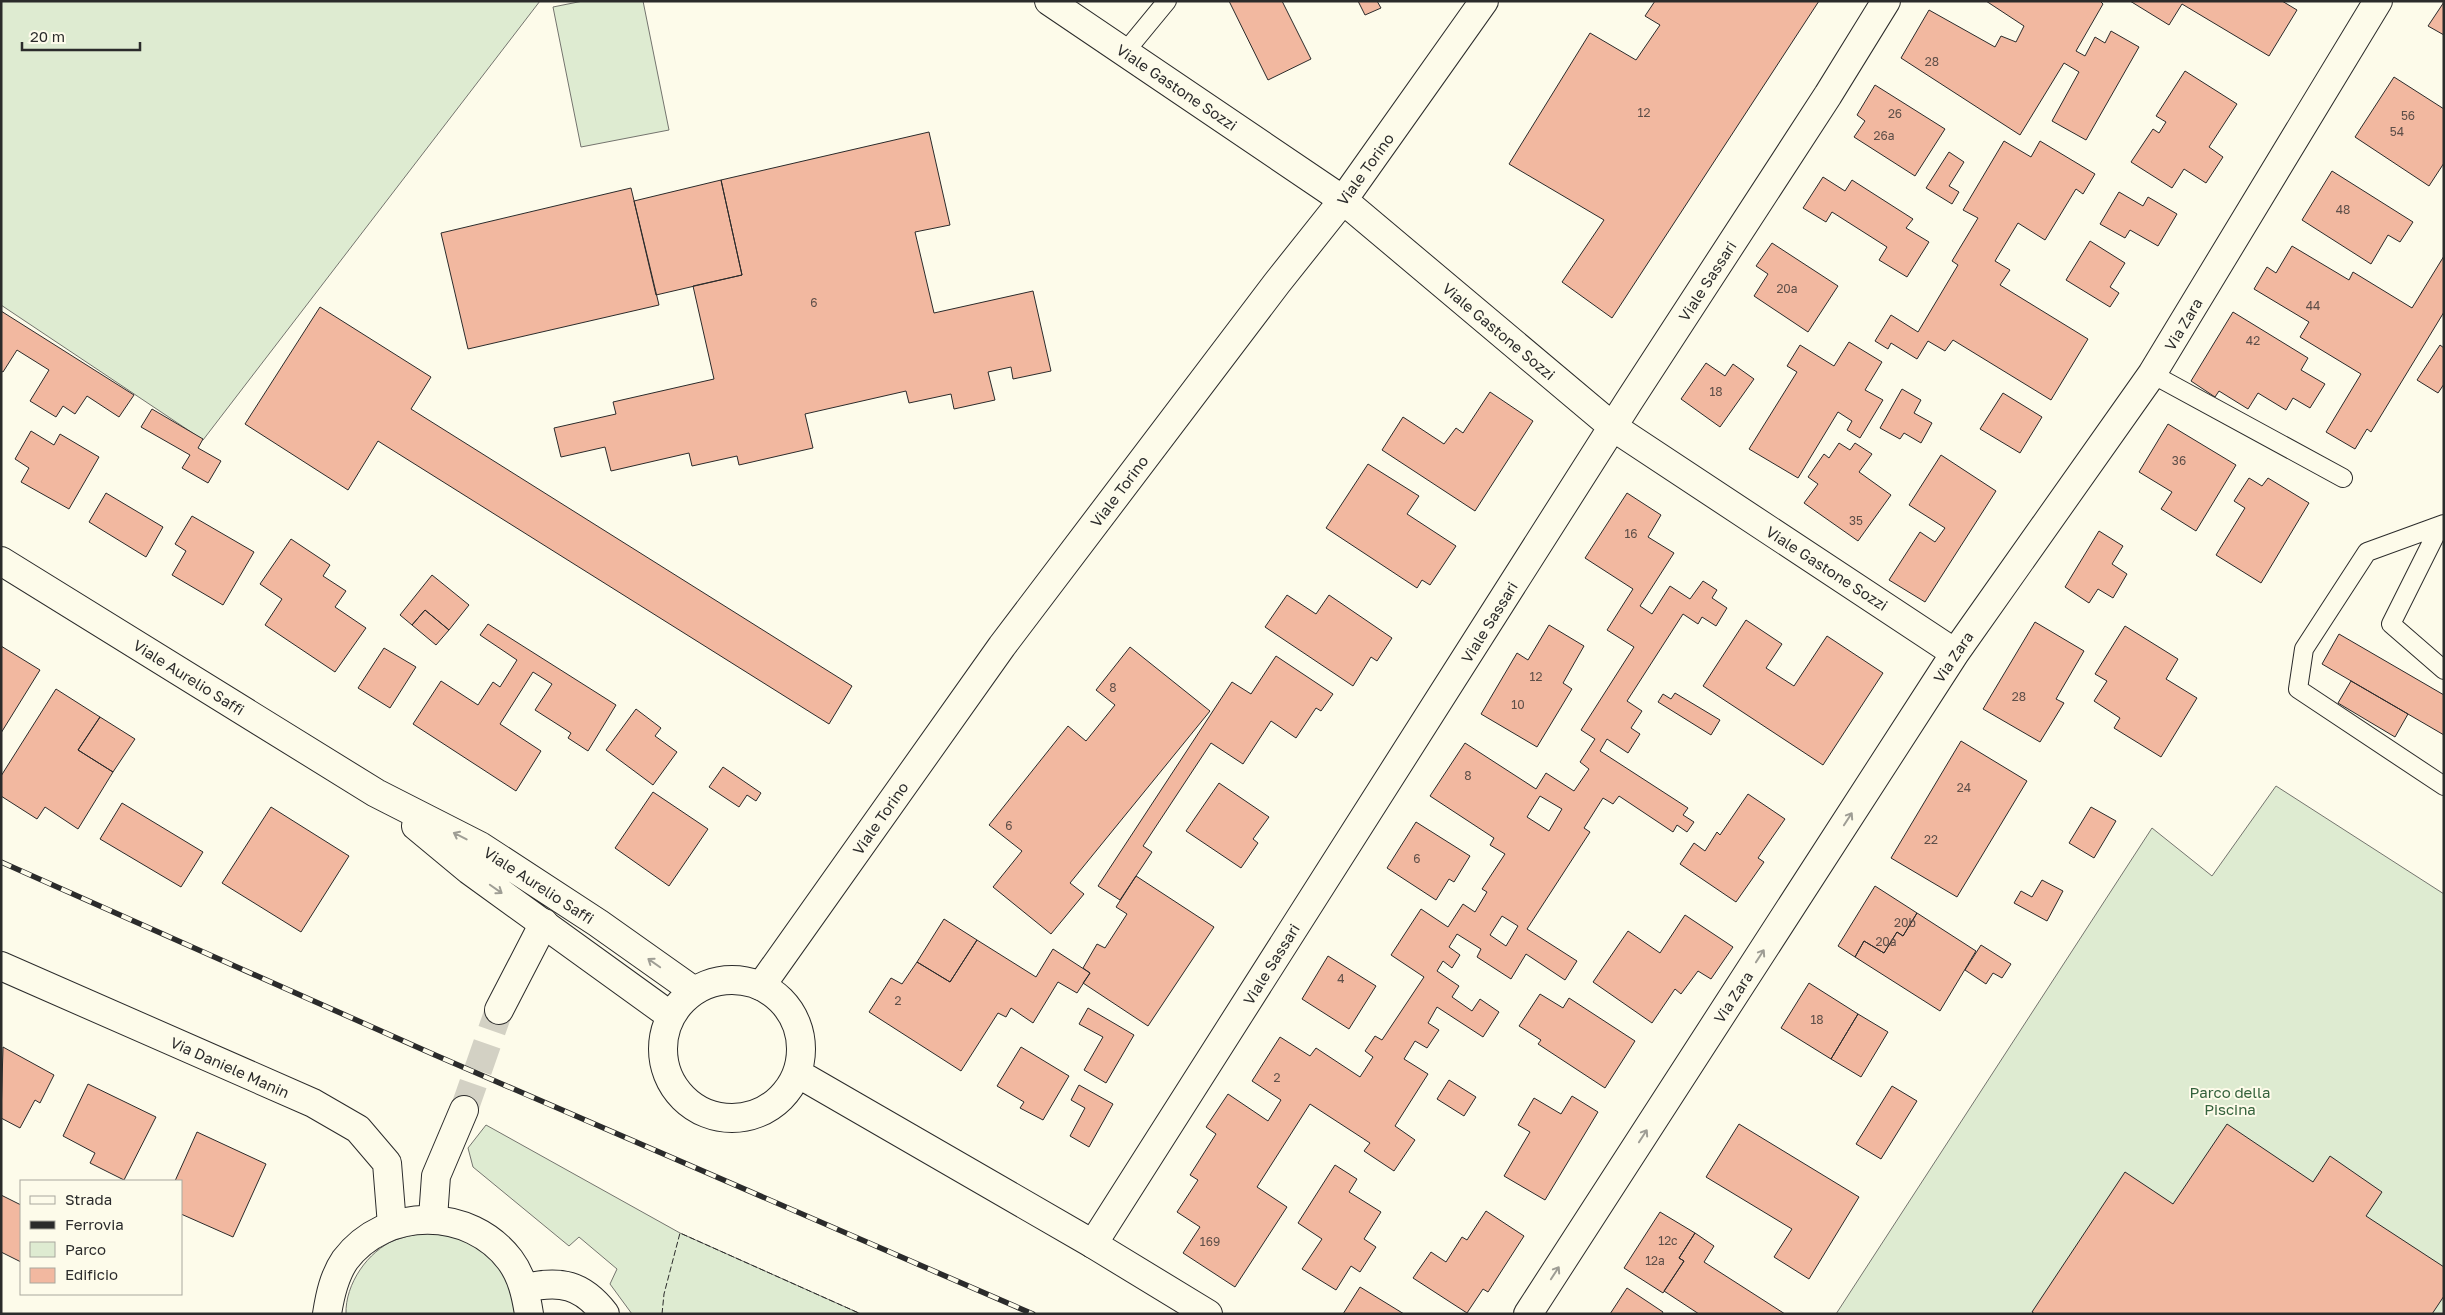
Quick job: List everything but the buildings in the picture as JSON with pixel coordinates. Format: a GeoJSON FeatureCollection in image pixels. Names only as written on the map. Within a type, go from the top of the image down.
{"type":"FeatureCollection","features":[{"type":"Feature","properties":{"kind":"street","name":"Viale Gastone Sozzi"},"geometry":{"type":"LineString","coordinates":[[1048,1],[1343,200],[1613,427],[1956,653]]}},
{"type":"Feature","properties":{"kind":"street","name":"Viale Torino"},"geometry":{"type":"LineString","coordinates":[[761,986],[1002,646],[1277,283],[1343,200],[1484,1]]}},
{"type":"Feature","properties":{"kind":"street","name":"Viale Sassari"},"geometry":{"type":"LineString","coordinates":[[1093,1244],[1613,427],[1828,95],[1886,1]]}},
{"type":"Feature","properties":{"kind":"street","name":"Via Zara"},"geometry":{"type":"LineString","coordinates":[[1528,1314],[1956,653],[2152,374],[2378,1]]}},
{"type":"Feature","properties":{"kind":"street","name":"Viale Aurelio Saffi"},"geometry":{"type":"LineString","coordinates":[[1,561],[376,793],[480,846],[598,923],[694,991]]}},
{"type":"Feature","properties":{"kind":"street","name":"Viale Aurelio Saffi"},"geometry":{"type":"LineString","coordinates":[[376,793],[470,870],[671,1016]]}},
{"type":"Feature","properties":{"kind":"street"},"geometry":{"type":"LineString","coordinates":[[499,1010],[544,923]]}},
{"type":"Feature","properties":{"kind":"street","name":"Via Daniele Manin"},"geometry":{"type":"LineString","coordinates":[[1,966],[313,1103],[358,1129],[387,1163],[392,1225]]}},
{"type":"Feature","properties":{"kind":"street"},"geometry":{"type":"LineString","coordinates":[[739,980],[761,986],[778,997],[792,1013],[799,1032],[801,1053],[797,1073],[787,1091],[772,1105],[754,1114],[733,1118],[706,1112],[694,1106],[679,1093],[668,1075],[664,1035],[671,1016],[681,1002],[694,991],[716,982],[739,980]]}},
{"type":"Feature","properties":{"kind":"street"},"geometry":{"type":"LineString","coordinates":[[797,1073],[1093,1244],[1208,1314]]}},
{"type":"Feature","properties":{"kind":"street"},"geometry":{"type":"LineString","coordinates":[[434,1218],[436,1176],[464,1110]]}},
{"type":"Feature","properties":{"kind":"street"},"geometry":{"type":"LineString","coordinates":[[327,1314],[332,1287],[345,1260],[366,1240],[392,1225],[434,1218],[464,1225],[490,1239],[511,1261],[527,1301],[558,1283],[583,1291],[606,1314]]}},
{"type":"Feature","properties":{"kind":"lane"},"geometry":{"type":"LineString","coordinates":[[1125,52],[1166,1]]}},
{"type":"Feature","properties":{"kind":"lane"},"geometry":{"type":"LineString","coordinates":[[2152,374],[2343,478]]}},
{"type":"Feature","properties":{"kind":"lane"},"geometry":{"type":"LineString","coordinates":[[2442,525],[2390,624],[2444,670]]}},
{"type":"Feature","properties":{"kind":"lane"},"geometry":{"type":"LineString","coordinates":[[2442,525],[2367,552],[2304,649],[2298,689],[2444,786]]}},
{"type":"Feature","properties":{"kind":"green space"},"geometry":{"type":"Polygon","coordinates":[[[1,1],[540,1],[203,440],[1,305],[1,1]]]}},
{"type":"Feature","properties":{"kind":"green space"},"geometry":{"type":"Polygon","coordinates":[[[583,1],[643,1],[669,130],[581,147],[553,7],[583,1]]]}},
{"type":"Feature","properties":{"kind":"green space","name":"Parco della Piscina"},"geometry":{"type":"Polygon","coordinates":[[[2276,786],[2444,894],[2444,1314],[1836,1314],[2152,828],[2212,876],[2276,786]]]}},
{"type":"Feature","properties":{"kind":"green space"},"geometry":{"type":"Polygon","coordinates":[[[486,1125],[680,1233],[861,1314],[632,1314],[610,1284],[617,1269],[579,1237],[569,1246],[473,1167],[468,1148],[486,1125]]]}},
{"type":"Feature","properties":{"kind":"green space"},"geometry":{"type":"Polygon","coordinates":[[[422,1233],[460,1239],[487,1253],[505,1277],[517,1314],[346,1314],[349,1291],[367,1260],[385,1245],[395,1240],[422,1233]]]}},
{"type":"Feature","properties":{"kind":"tunnel"},"geometry":{"type":"LineString","coordinates":[[464,1110],[499,1010]]}},
{"type":"Feature","properties":{"kind":"railway"},"geometry":{"type":"LineString","coordinates":[[1,862],[435,1055],[1033,1314]]}},
{"type":"Feature","properties":{"kind":"fence"},"geometry":{"type":"LineString","coordinates":[[662,1314],[664,1294],[680,1233],[861,1314]]}}]}
